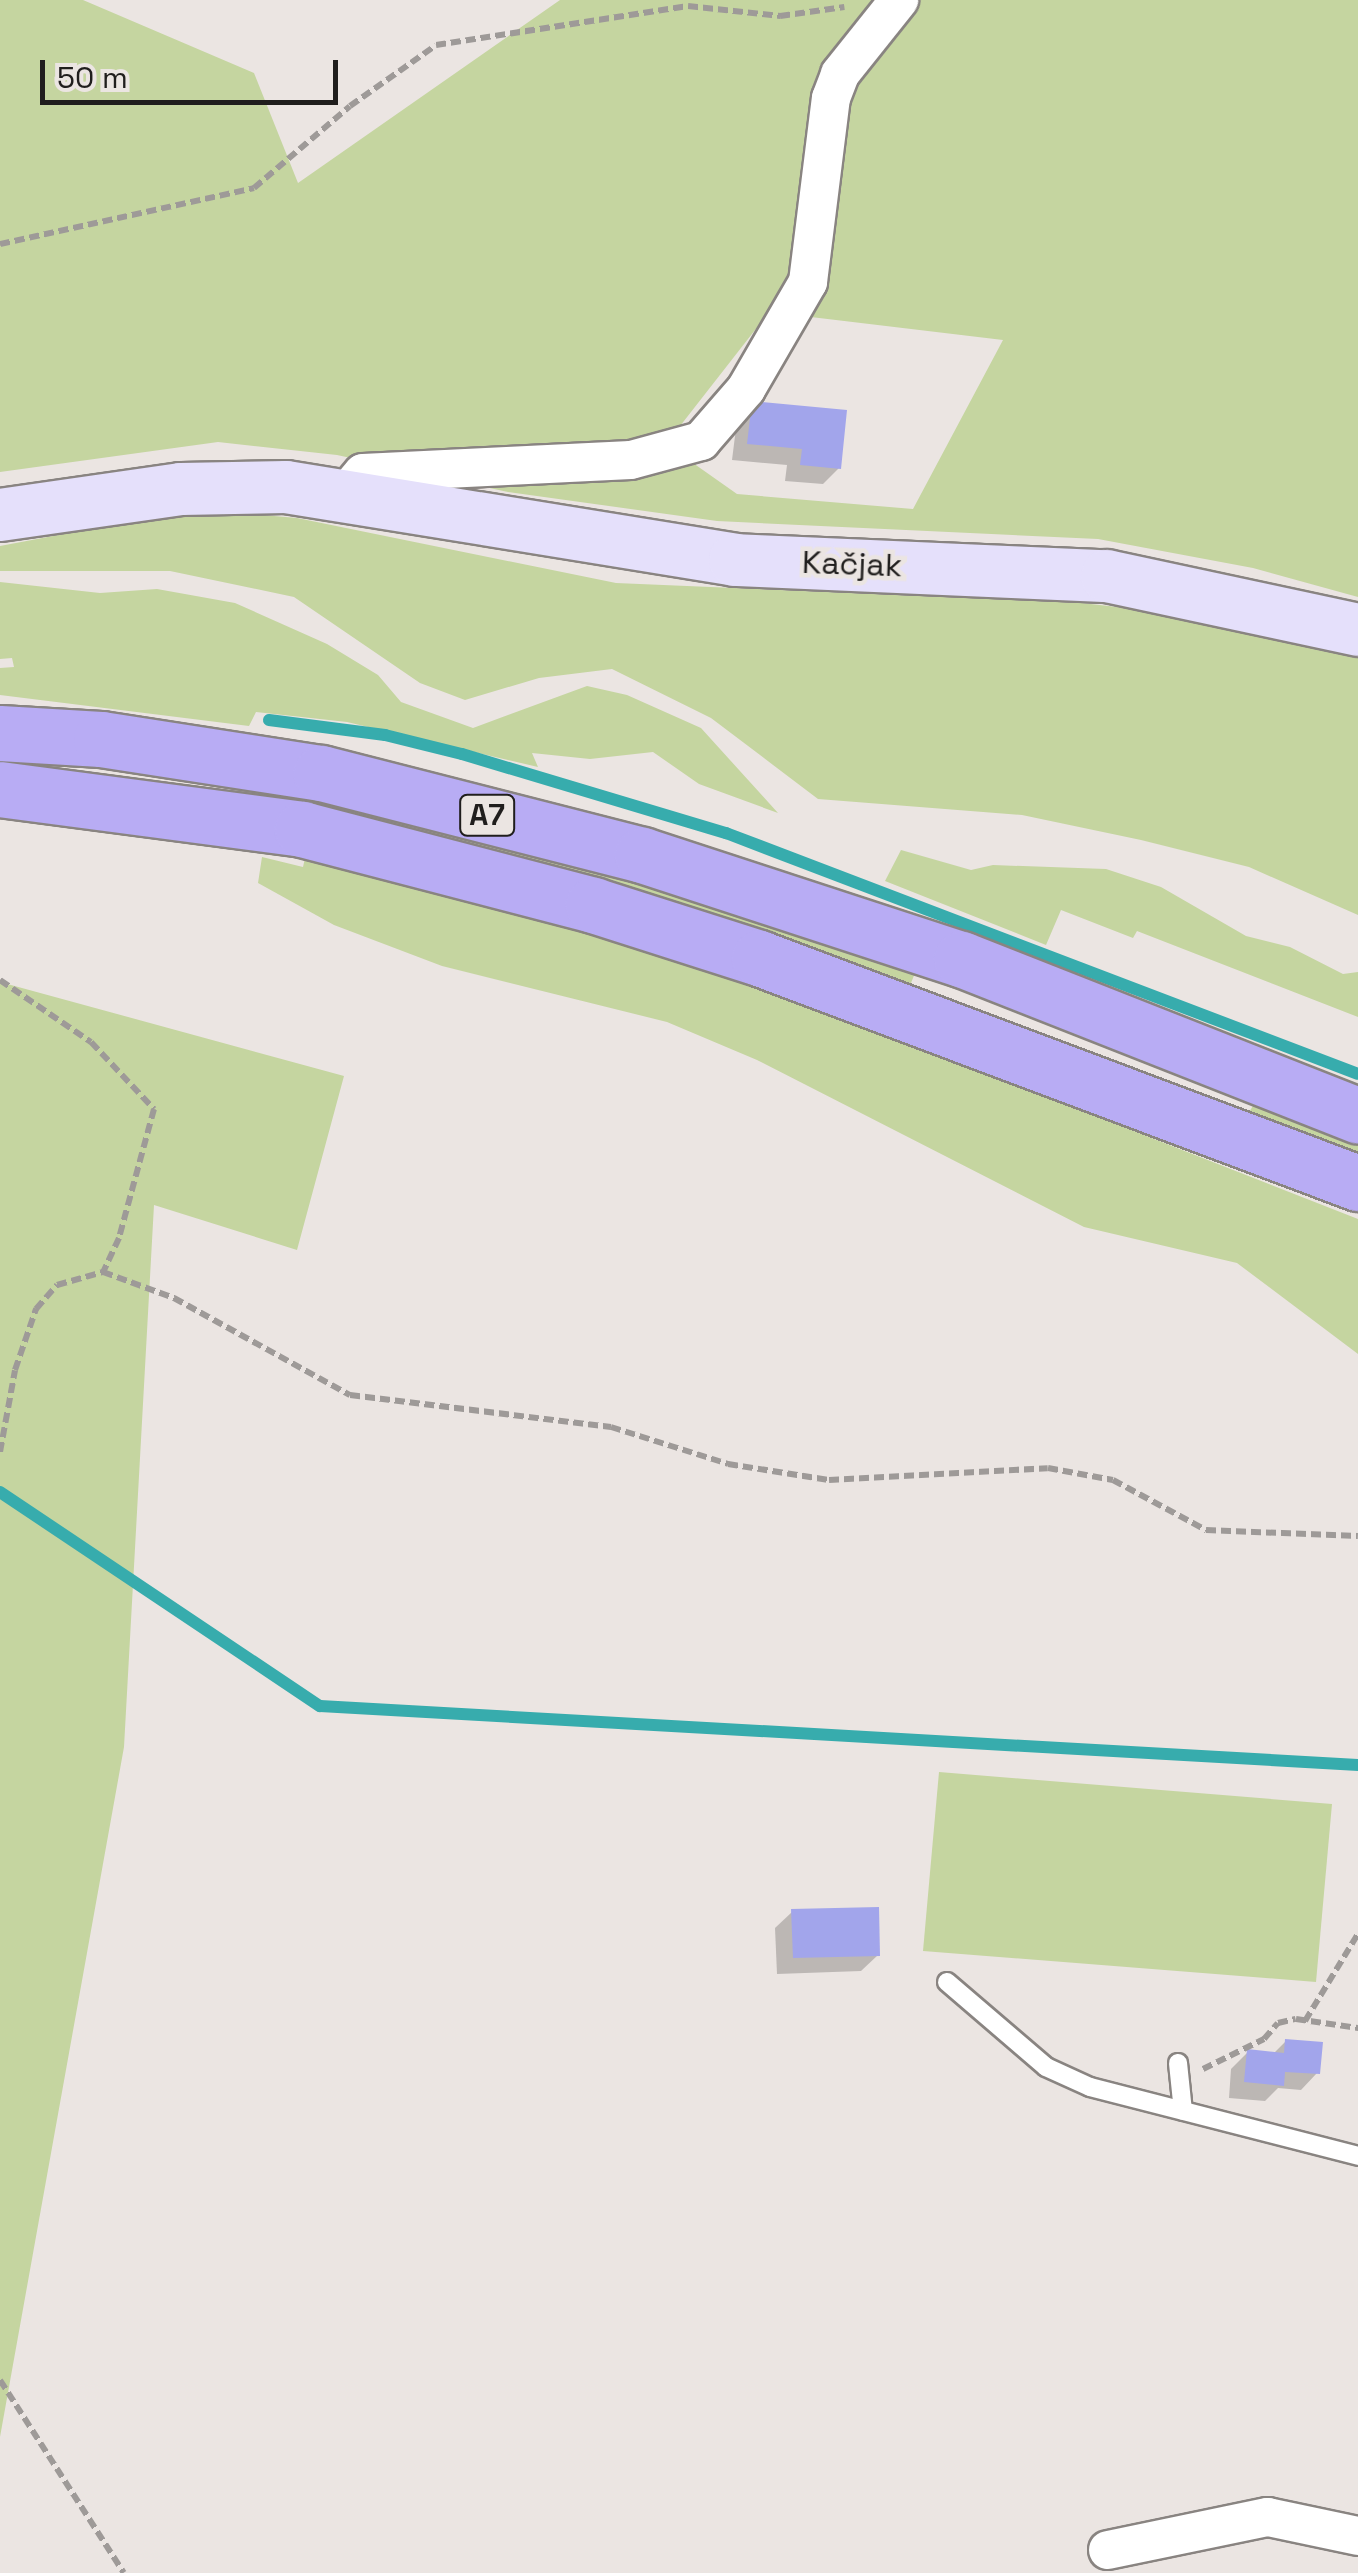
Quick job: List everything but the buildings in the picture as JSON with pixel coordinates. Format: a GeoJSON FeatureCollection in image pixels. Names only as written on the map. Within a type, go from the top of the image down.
{"type":"FeatureCollection","features":[{"type":"Feature","properties":{"kind":"highway","name":"A7"},"geometry":{"type":"LineString","coordinates":[[0,733],[101,739],[321,772],[642,855],[961,958],[1358,1114]]}},
{"type":"Feature","properties":{"kind":"highway","name":"A7"},"geometry":{"type":"LineString","coordinates":[[0,790],[302,829],[594,905],[759,958],[1358,1183]]}},
{"type":"Feature","properties":{"kind":"main road","name":"Kačjak"},"geometry":{"type":"LineString","coordinates":[[0,515],[181,489],[346,493],[735,560],[1108,576],[1358,630]]}},
{"type":"Feature","properties":{"kind":"street"},"geometry":{"type":"LineString","coordinates":[[346,493],[363,472],[631,460],[701,442],[746,388],[808,282],[831,98],[840,74],[898,0]]}},
{"type":"Feature","properties":{"kind":"street"},"geometry":{"type":"LineString","coordinates":[[1108,2550],[1268,2517],[1358,2536]]}},
{"type":"Feature","properties":{"kind":"lane"},"geometry":{"type":"LineString","coordinates":[[948,1982],[1046,2067],[1123,2098],[1358,2156]]}},
{"type":"Feature","properties":{"kind":"lane"},"geometry":{"type":"LineString","coordinates":[[1179,2072],[1183,2111]]}},
{"type":"Feature","properties":{"kind":"path"},"geometry":{"type":"LineString","coordinates":[[0,244],[254,188],[350,106],[436,45],[688,6],[780,16],[854,5]]}},
{"type":"Feature","properties":{"kind":"path"},"geometry":{"type":"LineString","coordinates":[[0,980],[92,1042],[120,1078],[151,1101],[153,1126],[103,1272]]}},
{"type":"Feature","properties":{"kind":"path"},"geometry":{"type":"LineString","coordinates":[[0,1452],[15,1370],[36,1308],[57,1285],[103,1272],[174,1298],[350,1395],[612,1427],[728,1464],[829,1480],[1048,1468],[1113,1480],[1206,1530],[1358,1536]]}},
{"type":"Feature","properties":{"kind":"path"},"geometry":{"type":"LineString","coordinates":[[1305,2021],[1358,1934]]}},
{"type":"Feature","properties":{"kind":"path"},"geometry":{"type":"LineString","coordinates":[[1179,2072],[1264,2039],[1278,2024],[1305,2021],[1358,2028]]}},
{"type":"Feature","properties":{"kind":"path"},"geometry":{"type":"LineString","coordinates":[[0,2380],[124,2573]]}},
{"type":"Feature","properties":{"kind":"green space"},"geometry":{"type":"Polygon","coordinates":[[[0,0],[83,0],[254,73],[298,183],[560,0],[1358,0],[1358,597],[1253,568],[1098,539],[717,521],[508,492],[337,455],[218,442],[0,472],[0,0]],[[769,312],[666,444],[737,494],[913,509],[1003,340],[769,312]]]}},
{"type":"Feature","properties":{"kind":"green space"},"geometry":{"type":"Polygon","coordinates":[[[196,509],[297,518],[616,583],[1082,603],[1214,618],[1358,656],[1358,915],[1249,867],[1141,840],[1022,815],[818,799],[711,718],[612,669],[539,678],[465,700],[420,683],[294,597],[170,571],[0,571],[0,546],[196,509]]]}},
{"type":"Feature","properties":{"kind":"green space"},"geometry":{"type":"Polygon","coordinates":[[[0,582],[100,593],[157,589],[235,603],[327,644],[378,675],[401,702],[473,728],[587,686],[627,695],[701,728],[778,813],[699,784],[653,752],[590,759],[532,753],[538,767],[347,722],[256,712],[249,726],[0,695],[0,668],[14,667],[12,658],[0,659],[0,582]]]}},
{"type":"Feature","properties":{"kind":"green space"},"geometry":{"type":"Polygon","coordinates":[[[281,789],[487,833],[915,973],[909,988],[546,864],[278,802],[281,789]]]}},
{"type":"Feature","properties":{"kind":"green space"},"geometry":{"type":"Polygon","coordinates":[[[901,850],[971,870],[993,865],[1106,869],[1161,887],[1246,936],[1290,947],[1343,974],[1358,972],[1358,1017],[1137,931],[1133,938],[1061,910],[1046,945],[885,881],[901,850]]]}},
{"type":"Feature","properties":{"kind":"green space"},"geometry":{"type":"Polygon","coordinates":[[[262,857],[303,867],[305,858],[525,912],[764,986],[1358,1219],[1358,1354],[1237,1263],[1084,1227],[757,1060],[667,1022],[442,966],[334,925],[258,883],[262,857]]]}},
{"type":"Feature","properties":{"kind":"green space"},"geometry":{"type":"Polygon","coordinates":[[[0,982],[344,1076],[297,1250],[154,1205],[124,1747],[0,2437],[0,982]]]}},
{"type":"Feature","properties":{"kind":"green space"},"geometry":{"type":"Polygon","coordinates":[[[1254,1104],[1358,1143],[1358,1156],[1248,1114],[1254,1104]]]}},
{"type":"Feature","properties":{"kind":"green space"},"geometry":{"type":"Polygon","coordinates":[[[939,1772],[1332,1804],[1316,1982],[923,1951],[939,1772]]]}},
{"type":"Feature","properties":{"kind":"waterway"},"geometry":{"type":"LineString","coordinates":[[269,720],[385,735],[462,754],[726,833],[1358,1074]]}},
{"type":"Feature","properties":{"kind":"waterway"},"geometry":{"type":"LineString","coordinates":[[0,1492],[320,1706],[1358,1765]]}}]}
